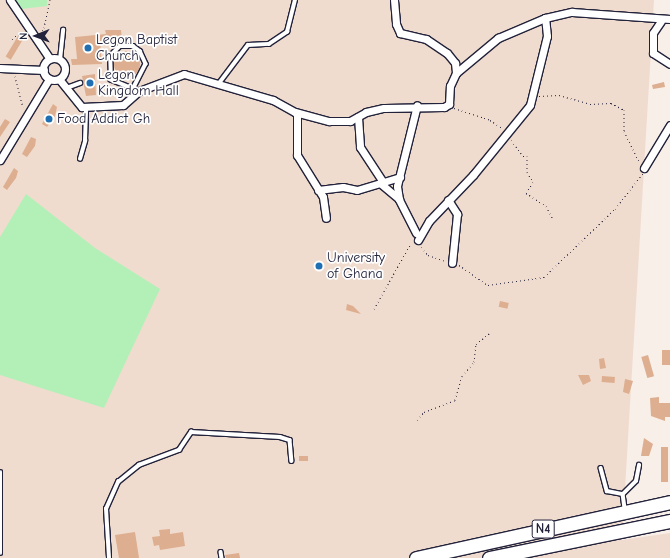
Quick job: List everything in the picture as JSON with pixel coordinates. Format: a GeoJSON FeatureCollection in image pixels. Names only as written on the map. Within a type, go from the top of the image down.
{"type":"FeatureCollection","features":[{"type":"Feature","properties":{"kind":"highway","name":"N4"},"geometry":{"type":"LineString","coordinates":[[416,558],[670,502]]}},
{"type":"Feature","properties":{"kind":"highway","name":"N4"},"geometry":{"type":"LineString","coordinates":[[493,557],[670,521]]}},
{"type":"Feature","properties":{"kind":"street"},"geometry":{"type":"LineString","coordinates":[[10,0],[50,59]]}},
{"type":"Feature","properties":{"kind":"street"},"geometry":{"type":"LineString","coordinates":[[394,0],[396,24],[400,33],[426,39],[447,53],[455,63],[456,73]]}},
{"type":"Feature","properties":{"kind":"street"},"geometry":{"type":"LineString","coordinates":[[59,79],[78,105],[86,108],[120,106],[135,92],[184,74],[203,81],[220,82],[235,91],[273,100],[297,113],[333,122],[358,117],[369,110],[417,105],[448,104],[450,86],[456,73],[503,35],[545,18],[572,12],[660,21],[670,19]]}},
{"type":"Feature","properties":{"kind":"street"},"geometry":{"type":"LineString","coordinates":[[417,237],[428,221],[527,110],[533,96],[547,36],[545,18]]}},
{"type":"Feature","properties":{"kind":"street"},"geometry":{"type":"LineString","coordinates":[[660,21],[653,33],[654,53],[670,64]]}},
{"type":"Feature","properties":{"kind":"street"},"geometry":{"type":"LineString","coordinates":[[50,59],[60,60],[65,71],[59,79]]}},
{"type":"Feature","properties":{"kind":"street"},"geometry":{"type":"LineString","coordinates":[[44,70],[50,59]]}},
{"type":"Feature","properties":{"kind":"street"},"geometry":{"type":"LineString","coordinates":[[0,68],[44,70]]}},
{"type":"Feature","properties":{"kind":"street"},"geometry":{"type":"LineString","coordinates":[[44,70],[49,79]]}},
{"type":"Feature","properties":{"kind":"street"},"geometry":{"type":"LineString","coordinates":[[49,79],[59,79]]}},
{"type":"Feature","properties":{"kind":"street"},"geometry":{"type":"LineString","coordinates":[[0,160],[2,151],[49,79]]}},
{"type":"Feature","properties":{"kind":"street"},"geometry":{"type":"LineString","coordinates":[[399,199],[400,177],[417,105]]}},
{"type":"Feature","properties":{"kind":"street"},"geometry":{"type":"LineString","coordinates":[[297,113],[298,155],[325,201],[326,218]]}},
{"type":"Feature","properties":{"kind":"street"},"geometry":{"type":"LineString","coordinates":[[358,117],[360,147],[381,183],[399,199],[417,237]]}},
{"type":"Feature","properties":{"kind":"street"},"geometry":{"type":"LineString","coordinates":[[644,168],[670,125]]}},
{"type":"Feature","properties":{"kind":"street"},"geometry":{"type":"LineString","coordinates":[[318,190],[343,187],[357,190],[400,177]]}},
{"type":"Feature","properties":{"kind":"street"},"geometry":{"type":"LineString","coordinates":[[448,200],[457,214],[452,263]]}},
{"type":"Feature","properties":{"kind":"lane"},"geometry":{"type":"LineString","coordinates":[[220,82],[248,45],[269,44],[287,32],[295,0]]}},
{"type":"Feature","properties":{"kind":"lane"},"geometry":{"type":"LineString","coordinates":[[60,60],[63,30]]}},
{"type":"Feature","properties":{"kind":"lane"},"geometry":{"type":"LineString","coordinates":[[120,46],[137,49],[146,64],[135,92],[111,80],[108,68],[110,56],[120,46]]}},
{"type":"Feature","properties":{"kind":"lane"},"geometry":{"type":"LineString","coordinates":[[66,88],[80,83]]}},
{"type":"Feature","properties":{"kind":"lane"},"geometry":{"type":"LineString","coordinates":[[80,159],[85,141],[86,108]]}},
{"type":"Feature","properties":{"kind":"lane"},"geometry":{"type":"LineString","coordinates":[[109,558],[106,509],[118,482],[136,467],[179,450],[191,432],[280,437],[290,440],[292,461]]}},
{"type":"Feature","properties":{"kind":"lane"},"geometry":{"type":"LineString","coordinates":[[623,494],[636,481],[639,465]]}},
{"type":"Feature","properties":{"kind":"lane"},"geometry":{"type":"LineString","coordinates":[[601,468],[607,491],[623,494]]}},
{"type":"Feature","properties":{"kind":"lane"},"geometry":{"type":"LineString","coordinates":[[0,472],[0,553]]}},
{"type":"Feature","properties":{"kind":"lane"},"geometry":{"type":"LineString","coordinates":[[623,494],[625,512]]}},
{"type":"Feature","properties":{"kind":"lane"},"geometry":{"type":"LineString","coordinates":[[222,552],[222,558]]}},
{"type":"Feature","properties":{"kind":"path"},"geometry":{"type":"LineString","coordinates":[[12,39],[18,34],[35,37],[44,28],[50,0]]}},
{"type":"Feature","properties":{"kind":"path"},"geometry":{"type":"LineString","coordinates":[[12,68],[26,116]]}},
{"type":"Feature","properties":{"kind":"path"},"geometry":{"type":"LineString","coordinates":[[374,309],[417,237],[428,256],[452,263],[488,285],[544,277],[615,209],[640,181],[644,168],[624,131],[624,110],[611,103],[590,104],[559,95],[533,96]]}},
{"type":"Feature","properties":{"kind":"path"},"geometry":{"type":"LineString","coordinates":[[448,107],[490,120],[504,130]]}},
{"type":"Feature","properties":{"kind":"path"},"geometry":{"type":"LineString","coordinates":[[508,137],[523,156],[527,156],[527,172],[533,182],[526,193],[546,206],[553,220]]}},
{"type":"Feature","properties":{"kind":"path"},"geometry":{"type":"LineString","coordinates":[[417,420],[424,412],[455,400],[462,376],[474,362],[476,344],[492,332]]}},
{"type":"Feature","properties":{"kind":"shaded area","name":"University of Ghana"},"geometry":{"type":"Polygon","coordinates":[[[0,0],[654,0],[622,540],[670,533],[670,558],[0,558],[0,0]]]}},
{"type":"Feature","properties":{"kind":"green space"},"geometry":{"type":"Polygon","coordinates":[[[15,0],[47,0],[47,6],[21,9],[15,0]]]}},
{"type":"Feature","properties":{"kind":"green space"},"geometry":{"type":"Polygon","coordinates":[[[26,194],[95,248],[160,289],[104,408],[0,375],[0,237],[26,194]]]}},
{"type":"Feature","properties":{"kind":"building","name":"Legon Baptist Church"},"geometry":{"type":"Polygon","coordinates":[[[105,30],[121,30],[122,40],[100,41],[102,64],[72,65],[71,59],[77,59],[75,37],[106,34],[105,30]]]}},
{"type":"Feature","properties":{"kind":"building"},"geometry":{"type":"Polygon","coordinates":[[[18,36],[23,39],[11,60],[6,57],[18,36]]]}},
{"type":"Feature","properties":{"kind":"building"},"geometry":{"type":"Polygon","coordinates":[[[127,51],[136,55],[140,64],[136,73],[127,77],[118,73],[114,64],[118,55],[127,51]]]}},
{"type":"Feature","properties":{"kind":"building","name":"Legon Kingdom Hall"},"geometry":{"type":"Polygon","coordinates":[[[95,74],[96,95],[86,96],[82,76],[95,74]]]}},
{"type":"Feature","properties":{"kind":"building"},"geometry":{"type":"Polygon","coordinates":[[[664,82],[665,87],[653,89],[652,85],[664,82]]]}},
{"type":"Feature","properties":{"kind":"building"},"geometry":{"type":"Polygon","coordinates":[[[53,104],[57,107],[55,116],[47,127],[42,124],[53,104]]]}},
{"type":"Feature","properties":{"kind":"building"},"geometry":{"type":"Polygon","coordinates":[[[5,119],[10,122],[0,137],[0,127],[5,119]]]}},
{"type":"Feature","properties":{"kind":"building"},"geometry":{"type":"Polygon","coordinates":[[[31,137],[36,139],[35,146],[27,157],[22,154],[31,137]]]}},
{"type":"Feature","properties":{"kind":"building"},"geometry":{"type":"Polygon","coordinates":[[[14,168],[18,171],[16,178],[7,190],[3,187],[14,168]]]}},
{"type":"Feature","properties":{"kind":"building"},"geometry":{"type":"Polygon","coordinates":[[[500,301],[509,303],[507,309],[499,307],[500,301]]]}},
{"type":"Feature","properties":{"kind":"building"},"geometry":{"type":"Polygon","coordinates":[[[347,304],[353,306],[361,314],[346,310],[347,304]]]}},
{"type":"Feature","properties":{"kind":"building"},"geometry":{"type":"Polygon","coordinates":[[[662,350],[670,350],[670,365],[662,365],[662,350]]]}},
{"type":"Feature","properties":{"kind":"building"},"geometry":{"type":"Polygon","coordinates":[[[648,355],[654,376],[647,378],[641,357],[648,355]]]}},
{"type":"Feature","properties":{"kind":"building"},"geometry":{"type":"Polygon","coordinates":[[[604,358],[606,368],[600,369],[599,359],[604,358]]]}},
{"type":"Feature","properties":{"kind":"building"},"geometry":{"type":"Polygon","coordinates":[[[578,375],[589,375],[591,381],[583,385],[578,375]]]}},
{"type":"Feature","properties":{"kind":"building"},"geometry":{"type":"Polygon","coordinates":[[[602,376],[615,377],[615,383],[602,382],[602,376]]]}},
{"type":"Feature","properties":{"kind":"building"},"geometry":{"type":"Polygon","coordinates":[[[625,379],[633,381],[629,394],[623,392],[625,379]]]}},
{"type":"Feature","properties":{"kind":"building"},"geometry":{"type":"Polygon","coordinates":[[[659,397],[659,403],[670,403],[670,417],[665,417],[665,421],[651,416],[650,398],[659,397]]]}},
{"type":"Feature","properties":{"kind":"building"},"geometry":{"type":"Polygon","coordinates":[[[644,438],[653,444],[649,456],[641,456],[644,438]]]}},
{"type":"Feature","properties":{"kind":"building"},"geometry":{"type":"Polygon","coordinates":[[[661,447],[668,447],[668,482],[661,482],[661,447]]]}},
{"type":"Feature","properties":{"kind":"building"},"geometry":{"type":"Polygon","coordinates":[[[299,456],[308,456],[308,461],[299,461],[299,456]]]}},
{"type":"Feature","properties":{"kind":"building"},"geometry":{"type":"Polygon","coordinates":[[[170,529],[170,534],[183,532],[185,546],[160,550],[159,545],[154,546],[152,537],[160,536],[159,530],[170,529]]]}},
{"type":"Feature","properties":{"kind":"building"},"geometry":{"type":"Polygon","coordinates":[[[135,532],[139,558],[119,558],[115,535],[135,532]]]}},
{"type":"Feature","properties":{"kind":"building"},"geometry":{"type":"Polygon","coordinates":[[[239,553],[240,558],[226,558],[225,555],[239,553]]]}},
{"type":"Feature","properties":{"kind":"place","name":"Legon Baptist Church"},"geometry":{"type":"Point","coordinates":[88,48]}},
{"type":"Feature","properties":{"kind":"place","name":"Legon Kingdom Hall"},"geometry":{"type":"Point","coordinates":[90,83]}},
{"type":"Feature","properties":{"kind":"place","name":"Food Addict Gh"},"geometry":{"type":"Point","coordinates":[49,119]}},
{"type":"Feature","properties":{"kind":"place","name":"University of Ghana"},"geometry":{"type":"Point","coordinates":[319,266]}}]}
